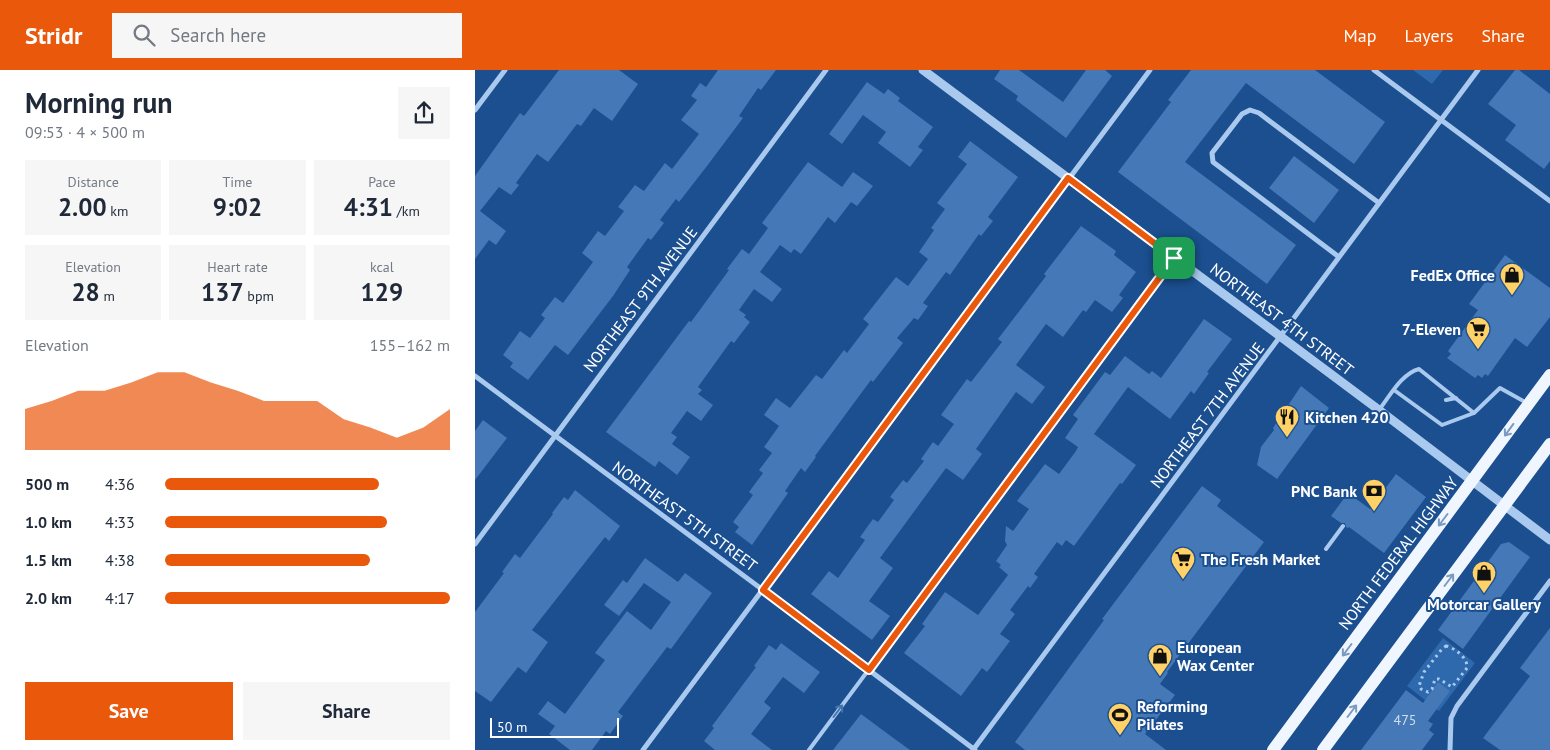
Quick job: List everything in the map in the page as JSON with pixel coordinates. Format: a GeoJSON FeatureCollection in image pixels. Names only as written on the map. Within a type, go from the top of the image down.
{"type":"FeatureCollection","features":[{"type":"Feature","properties":{"kind":"main road","name":"NORTH FEDERAL HIGHWAY"},"geometry":{"type":"LineString","coordinates":[[1273,750],[1550,376]]}},
{"type":"Feature","properties":{"kind":"main road"},"geometry":{"type":"LineString","coordinates":[[1323,750],[1550,444]]}},
{"type":"Feature","properties":{"kind":"street"},"geometry":{"type":"LineString","coordinates":[[475,110],[505,70]]}},
{"type":"Feature","properties":{"kind":"street","name":"NORTHEAST 9TH AVENUE"},"geometry":{"type":"LineString","coordinates":[[475,544],[826,70]]}},
{"type":"Feature","properties":{"kind":"street","name":"NORTHEAST 4TH STREET"},"geometry":{"type":"LineString","coordinates":[[923,70],[1550,540]]}},
{"type":"Feature","properties":{"kind":"street"},"geometry":{"type":"LineString","coordinates":[[643,750],[1149,70]]}},
{"type":"Feature","properties":{"kind":"street"},"geometry":{"type":"LineString","coordinates":[[1374,70],[1550,201]]}},
{"type":"Feature","properties":{"kind":"street","name":"NORTHEAST 7TH AVENUE"},"geometry":{"type":"LineString","coordinates":[[974,750],[1478,70]]}},
{"type":"Feature","properties":{"kind":"street"},"geometry":{"type":"LineString","coordinates":[[1339,257],[1213,162],[1212,153],[1242,114],[1250,110],[1259,113],[1379,203]]}},
{"type":"Feature","properties":{"kind":"street","name":"NORTHEAST 5TH STREET"},"geometry":{"type":"LineString","coordinates":[[475,376],[974,750]]}},
{"type":"Feature","properties":{"kind":"street"},"geometry":{"type":"LineString","coordinates":[[1450,750],[1451,718],[1457,706],[1550,581]]}},
{"type":"Feature","properties":{"kind":"lane"},"geometry":{"type":"LineString","coordinates":[[809,750],[1174,258]]}},
{"type":"Feature","properties":{"kind":"lane"},"geometry":{"type":"LineString","coordinates":[[1379,410],[1410,372],[1419,369],[1474,413]]}},
{"type":"Feature","properties":{"kind":"lane"},"geometry":{"type":"LineString","coordinates":[[1394,390],[1443,425],[1474,413],[1500,388],[1529,404]]}},
{"type":"Feature","properties":{"kind":"lane"},"geometry":{"type":"LineString","coordinates":[[1446,400],[1456,398]]}},
{"type":"Feature","properties":{"kind":"lane"},"geometry":{"type":"LineString","coordinates":[[1419,408],[1425,406]]}},
{"type":"Feature","properties":{"kind":"lane"},"geometry":{"type":"LineString","coordinates":[[1326,549],[1343,526]]}},
{"type":"Feature","properties":{"kind":"path"},"geometry":{"type":"LineString","coordinates":[[1450,647],[1466,660],[1467,668],[1452,687],[1439,679],[1435,679],[1432,689],[1428,692],[1419,686],[1424,672],[1442,648],[1450,647]]}},
{"type":"Feature","properties":{"kind":"shaded area"},"geometry":{"type":"Polygon","coordinates":[[[1413,70],[1443,70],[1432,84],[1413,70]]]}},
{"type":"Feature","properties":{"kind":"shaded area"},"geometry":{"type":"Polygon","coordinates":[[[1443,638],[1475,663],[1439,711],[1407,686],[1443,638]]]}},
{"type":"Feature","properties":{"kind":"building"},"geometry":{"type":"Polygon","coordinates":[[[559,70],[619,70],[638,84],[612,121],[594,108],[581,126],[577,124],[548,162],[537,154],[516,183],[519,185],[511,195],[499,187],[480,211],[506,231],[496,245],[489,240],[475,259],[475,176],[520,113],[524,116],[559,70]]]}},
{"type":"Feature","properties":{"kind":"building"},"geometry":{"type":"Polygon","coordinates":[[[718,70],[776,70],[761,90],[758,88],[739,116],[743,118],[707,166],[679,202],[676,199],[660,220],[664,223],[651,240],[648,238],[627,267],[630,270],[613,296],[568,355],[555,345],[528,380],[510,367],[513,363],[503,355],[520,331],[530,338],[545,318],[541,315],[555,297],[563,303],[593,262],[582,253],[598,231],[605,236],[624,211],[618,207],[635,185],[644,191],[665,163],[672,169],[699,134],[681,120],[697,100],[691,96],[700,83],[706,87],[718,70]]]}},
{"type":"Feature","properties":{"kind":"building"},"geometry":{"type":"Polygon","coordinates":[[[1000,70],[1019,70],[1063,102],[1086,70],[1105,70],[1112,76],[1066,138],[1016,100],[1018,96],[994,79],[1000,70]]]}},
{"type":"Feature","properties":{"kind":"building"},"geometry":{"type":"Polygon","coordinates":[[[1191,70],[1315,70],[1385,122],[1354,164],[1246,83],[1185,162],[1296,245],[1267,284],[1118,172],[1171,102],[1168,100],[1191,70]]]}},
{"type":"Feature","properties":{"kind":"building"},"geometry":{"type":"Polygon","coordinates":[[[1515,70],[1519,70],[1550,94],[1550,161],[1544,169],[1505,140],[1516,125],[1488,104],[1515,70]]]}},
{"type":"Feature","properties":{"kind":"building"},"geometry":{"type":"Polygon","coordinates":[[[867,82],[884,94],[888,89],[900,98],[898,101],[933,127],[918,147],[923,150],[910,167],[878,143],[886,132],[863,115],[842,144],[829,134],[867,82]]]}},
{"type":"Feature","properties":{"kind":"building"},"geometry":{"type":"Polygon","coordinates":[[[970,141],[1018,177],[988,217],[993,221],[981,236],[979,234],[950,275],[946,272],[923,303],[928,306],[918,320],[914,318],[897,338],[903,343],[873,382],[871,380],[805,472],[801,468],[785,491],[788,493],[752,545],[735,532],[739,527],[733,522],[753,495],[749,492],[763,473],[759,470],[772,453],[764,447],[779,426],[764,415],[776,398],[790,408],[816,375],[822,379],[844,350],[847,353],[869,324],[863,319],[896,277],[908,286],[928,259],[919,252],[934,230],[931,228],[945,209],[937,203],[967,164],[958,157],[970,141]]]}},
{"type":"Feature","properties":{"kind":"building"},"geometry":{"type":"Polygon","coordinates":[[[1294,156],[1339,190],[1314,223],[1269,188],[1294,156]]]}},
{"type":"Feature","properties":{"kind":"building"},"geometry":{"type":"Polygon","coordinates":[[[808,162],[842,187],[853,172],[873,186],[857,206],[851,202],[835,223],[828,217],[801,254],[794,249],[791,253],[780,245],[760,272],[782,289],[772,302],[754,289],[739,310],[746,315],[744,317],[750,322],[734,343],[731,341],[698,387],[702,390],[698,394],[713,405],[701,421],[687,411],[671,433],[677,437],[672,444],[690,457],[677,475],[659,461],[655,467],[606,432],[689,321],[691,322],[742,249],[749,254],[768,228],[762,223],[808,162]]]}},
{"type":"Feature","properties":{"kind":"building"},"geometry":{"type":"Polygon","coordinates":[[[1081,226],[1116,251],[1114,255],[1136,272],[1119,295],[1123,298],[1112,312],[1095,300],[1086,312],[1083,310],[1063,337],[1046,324],[1016,365],[1045,387],[1032,404],[1016,392],[976,449],[982,454],[963,480],[946,468],[880,558],[893,568],[869,601],[890,616],[872,640],[811,594],[829,571],[838,578],[865,540],[860,537],[873,519],[878,522],[894,500],[890,497],[903,480],[907,483],[924,461],[921,459],[933,442],[938,446],[954,424],[941,415],[967,379],[971,382],[1002,342],[998,339],[1081,226]]]}},
{"type":"Feature","properties":{"kind":"building","name":"FedEx Office"},"geometry":{"type":"Polygon","coordinates":[[[1505,255],[1550,288],[1550,317],[1527,347],[1515,338],[1488,376],[1485,374],[1482,378],[1478,375],[1475,378],[1447,358],[1451,354],[1448,351],[1478,310],[1469,304],[1505,255]]]}},
{"type":"Feature","properties":{"kind":"building"},"geometry":{"type":"Polygon","coordinates":[[[1204,319],[1232,339],[1207,372],[1209,373],[1194,394],[1191,391],[1170,419],[1128,387],[1094,434],[1136,465],[1122,484],[1120,483],[1074,546],[1066,540],[1062,546],[1057,542],[1034,574],[1038,577],[1030,588],[1028,586],[1010,610],[1015,614],[1000,634],[1010,641],[987,672],[982,668],[961,696],[904,653],[925,626],[922,624],[945,592],[978,615],[1008,575],[999,567],[1001,565],[996,561],[1007,545],[1005,541],[1006,526],[1013,531],[1029,509],[1017,501],[1045,464],[1059,474],[1076,451],[1078,447],[1065,438],[1078,419],[1073,415],[1105,372],[1110,375],[1125,356],[1149,374],[1152,371],[1161,378],[1204,319]]]}},
{"type":"Feature","properties":{"kind":"building","name":"Kitchen 420"},"geometry":{"type":"Polygon","coordinates":[[[1301,386],[1329,408],[1277,479],[1257,465],[1261,447],[1274,430],[1273,428],[1301,386]]]}},
{"type":"Feature","properties":{"kind":"building"},"geometry":{"type":"Polygon","coordinates":[[[483,420],[507,438],[475,480],[475,431],[483,420]]]}},
{"type":"Feature","properties":{"kind":"building","name":"PNC Bank"},"geometry":{"type":"Polygon","coordinates":[[[1396,474],[1426,497],[1384,553],[1349,527],[1346,527],[1345,523],[1341,523],[1331,516],[1348,493],[1370,509],[1396,474]]]}},
{"type":"Feature","properties":{"kind":"building"},"geometry":{"type":"Polygon","coordinates":[[[1202,486],[1221,500],[1217,506],[1264,542],[1160,684],[1175,695],[1145,734],[1166,750],[1025,750],[1015,742],[1104,620],[1102,619],[1202,486]]]}},
{"type":"Feature","properties":{"kind":"building"},"geometry":{"type":"Polygon","coordinates":[[[575,490],[620,526],[609,541],[605,537],[532,630],[548,642],[526,673],[518,667],[491,702],[475,691],[475,612],[504,573],[502,572],[515,554],[520,558],[564,497],[568,500],[575,490]]]}},
{"type":"Feature","properties":{"kind":"building","name":"Motorcar Gallery"},"geometry":{"type":"Polygon","coordinates":[[[1509,542],[1530,557],[1463,649],[1438,630],[1501,544],[1509,542]]]}},
{"type":"Feature","properties":{"kind":"building"},"geometry":{"type":"Polygon","coordinates":[[[645,558],[678,582],[685,573],[712,593],[671,649],[667,647],[618,712],[623,716],[610,734],[606,731],[592,750],[570,750],[549,734],[555,726],[538,714],[548,701],[565,714],[605,660],[595,653],[627,611],[651,630],[671,602],[644,583],[619,616],[604,605],[623,580],[627,583],[645,558]]]}},
{"type":"Feature","properties":{"kind":"building"},"geometry":{"type":"Polygon","coordinates":[[[1550,628],[1550,750],[1500,750],[1483,738],[1530,676],[1520,668],[1550,628]]]}},
{"type":"Feature","properties":{"kind":"building"},"geometry":{"type":"Polygon","coordinates":[[[781,643],[820,672],[804,693],[783,677],[764,702],[771,708],[751,734],[772,750],[715,750],[704,741],[714,728],[712,726],[756,667],[754,666],[769,645],[776,650],[781,643]]]}},
{"type":"Feature","properties":{"kind":"building"},"geometry":{"type":"Polygon","coordinates":[[[1438,682],[1450,691],[1428,721],[1433,724],[1429,730],[1434,734],[1422,750],[1361,750],[1406,690],[1423,703],[1438,682]]]}},
{"type":"Feature","properties":{"kind":"building"},"geometry":{"type":"Polygon","coordinates":[[[861,714],[892,737],[910,750],[833,750],[861,714]]]}},
{"type":"Feature","properties":{"kind":"place","name":"FedEx Office"},"geometry":{"type":"Point","coordinates":[1512,296]}},
{"type":"Feature","properties":{"kind":"place","name":"7-Eleven"},"geometry":{"type":"Point","coordinates":[1478,350]}},
{"type":"Feature","properties":{"kind":"place","name":"Kitchen 420"},"geometry":{"type":"Point","coordinates":[1287,438]}},
{"type":"Feature","properties":{"kind":"place","name":"PNC Bank"},"geometry":{"type":"Point","coordinates":[1374,512]}},
{"type":"Feature","properties":{"kind":"place","name":"The Fresh Market"},"geometry":{"type":"Point","coordinates":[1183,580]}},
{"type":"Feature","properties":{"kind":"place","name":"Motorcar Gallery"},"geometry":{"type":"Point","coordinates":[1484,594]}},
{"type":"Feature","properties":{"kind":"place","name":"European Wax Center"},"geometry":{"type":"Point","coordinates":[1160,677]}},
{"type":"Feature","properties":{"kind":"place","name":"Reforming Pilates"},"geometry":{"type":"Point","coordinates":[1120,736]}},
{"type":"Feature","properties":{"kind":"route"},"geometry":{"type":"LineString","coordinates":[[1068,178],[1174,258],[869,670],[763,590],[1068,178]]}}]}
